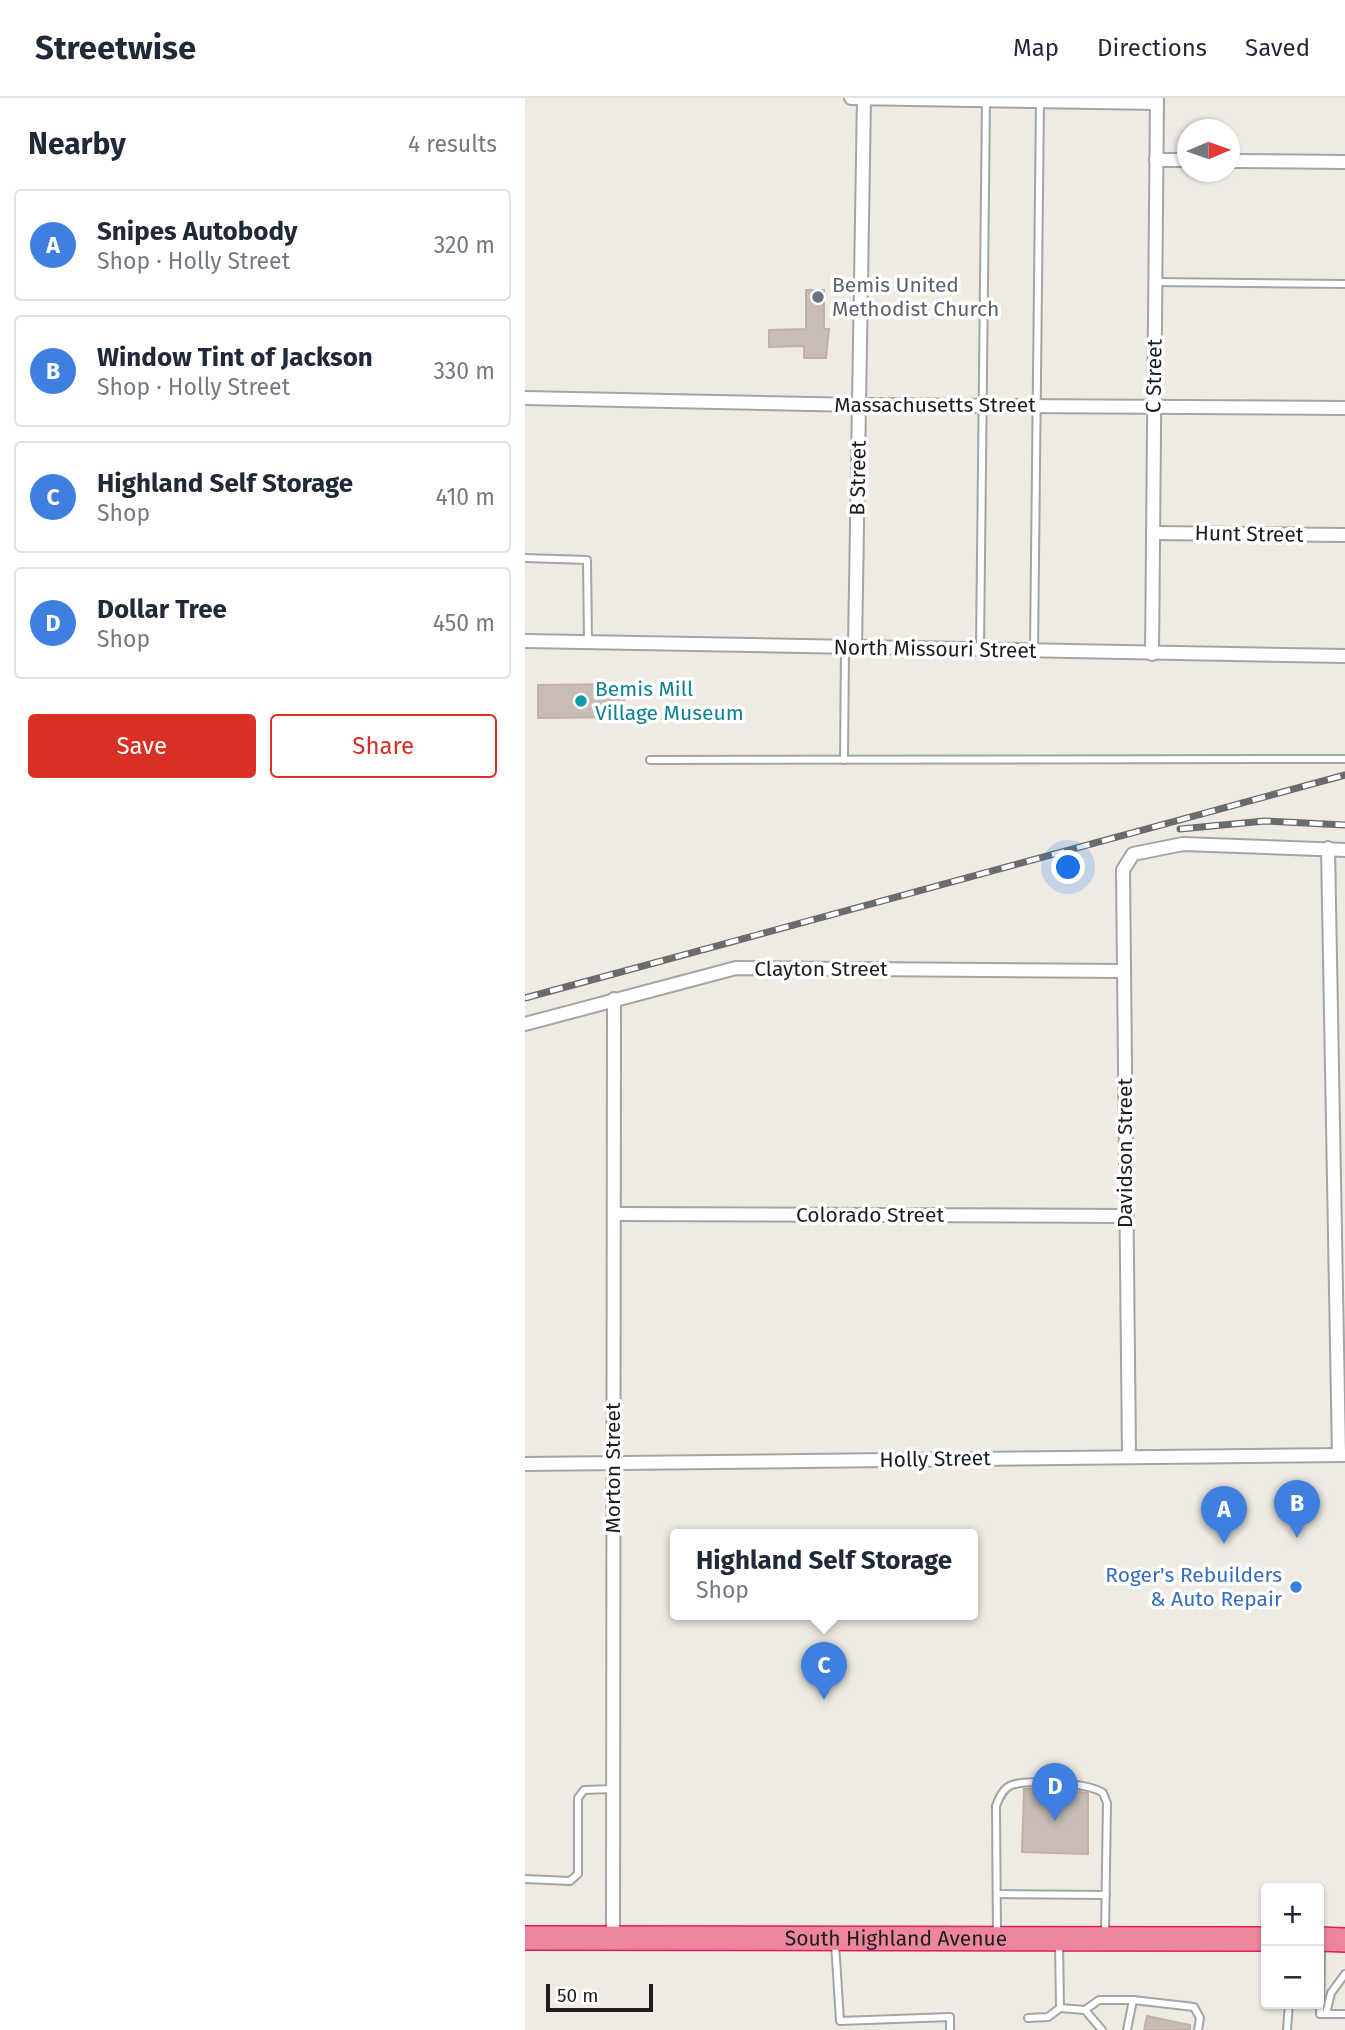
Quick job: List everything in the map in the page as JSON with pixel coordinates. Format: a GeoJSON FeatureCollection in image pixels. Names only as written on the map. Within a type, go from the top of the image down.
{"type":"FeatureCollection","features":[{"type":"Feature","properties":{"kind":"highway","name":"South Highland Avenue"},"geometry":{"type":"LineString","coordinates":[[525,1938],[613,1936],[1261,1939]]}},
{"type":"Feature","properties":{"kind":"highway"},"geometry":{"type":"LineString","coordinates":[[1324,1939],[1345,1940]]}},
{"type":"Feature","properties":{"kind":"street"},"geometry":{"type":"LineString","coordinates":[[851,98],[1157,101]]}},
{"type":"Feature","properties":{"kind":"street","name":"B Street"},"geometry":{"type":"LineString","coordinates":[[850,648],[859,405],[864,98]]}},
{"type":"Feature","properties":{"kind":"street","name":"C Street"},"geometry":{"type":"LineString","coordinates":[[1152,654],[1157,101]]}},
{"type":"Feature","properties":{"kind":"street"},"geometry":{"type":"LineString","coordinates":[[1156,160],[1177,160]]}},
{"type":"Feature","properties":{"kind":"street"},"geometry":{"type":"LineString","coordinates":[[1240,161],[1345,162]]}},
{"type":"Feature","properties":{"kind":"street","name":"Massachusetts Street"},"geometry":{"type":"LineString","coordinates":[[525,398],[859,405],[1345,408]]}},
{"type":"Feature","properties":{"kind":"street","name":"Hunt Street"},"geometry":{"type":"LineString","coordinates":[[1153,533],[1345,535]]}},
{"type":"Feature","properties":{"kind":"street","name":"North Missouri Street"},"geometry":{"type":"LineString","coordinates":[[525,641],[1345,656]]}},
{"type":"Feature","properties":{"kind":"street","name":"Davidson Street"},"geometry":{"type":"LineString","coordinates":[[1129,1456],[1123,870],[1133,854],[1183,844],[1328,848]]}},
{"type":"Feature","properties":{"kind":"street"},"geometry":{"type":"LineString","coordinates":[[1342,1455],[1328,848],[1345,850]]}},
{"type":"Feature","properties":{"kind":"street","name":"Clayton Street"},"geometry":{"type":"LineString","coordinates":[[525,1024],[736,968],[1124,971]]}},
{"type":"Feature","properties":{"kind":"street","name":"Morton Street"},"geometry":{"type":"LineString","coordinates":[[613,1936],[616,1214],[614,999]]}},
{"type":"Feature","properties":{"kind":"street","name":"Colorado Street"},"geometry":{"type":"LineString","coordinates":[[616,1214],[1125,1216]]}},
{"type":"Feature","properties":{"kind":"street","name":"Holly Street"},"geometry":{"type":"LineString","coordinates":[[525,1464],[1342,1455]]}},
{"type":"Feature","properties":{"kind":"lane"},"geometry":{"type":"LineString","coordinates":[[981,650],[986,99]]}},
{"type":"Feature","properties":{"kind":"lane"},"geometry":{"type":"LineString","coordinates":[[1034,652],[1040,100]]}},
{"type":"Feature","properties":{"kind":"lane"},"geometry":{"type":"LineString","coordinates":[[1155,282],[1345,284]]}},
{"type":"Feature","properties":{"kind":"lane"},"geometry":{"type":"LineString","coordinates":[[525,558],[587,560],[588,642]]}},
{"type":"Feature","properties":{"kind":"lane"},"geometry":{"type":"LineString","coordinates":[[843,760],[850,648]]}},
{"type":"Feature","properties":{"kind":"lane"},"geometry":{"type":"LineString","coordinates":[[650,760],[1345,759]]}},
{"type":"Feature","properties":{"kind":"lane"},"geometry":{"type":"LineString","coordinates":[[997,1938],[996,1806],[1001,1794],[1012,1785],[1082,1783],[1103,1793],[1107,1803],[1105,1938]]}},
{"type":"Feature","properties":{"kind":"lane"},"geometry":{"type":"LineString","coordinates":[[525,1880],[570,1881],[578,1874],[578,1798],[584,1790],[613,1789]]}},
{"type":"Feature","properties":{"kind":"lane"},"geometry":{"type":"LineString","coordinates":[[996,1894],[1106,1895]]}},
{"type":"Feature","properties":{"kind":"lane"},"geometry":{"type":"LineString","coordinates":[[525,1929],[525,1938]]}},
{"type":"Feature","properties":{"kind":"lane"},"geometry":{"type":"LineString","coordinates":[[835,1937],[839,2030]]}},
{"type":"Feature","properties":{"kind":"lane"},"geometry":{"type":"LineString","coordinates":[[1058,1938],[1060,2008]]}},
{"type":"Feature","properties":{"kind":"lane"},"geometry":{"type":"LineString","coordinates":[[1320,1946],[1319,2014],[1345,2014]]}},
{"type":"Feature","properties":{"kind":"lane"},"geometry":{"type":"LineString","coordinates":[[1326,2014],[1331,1993],[1345,1974]]}},
{"type":"Feature","properties":{"kind":"lane"},"geometry":{"type":"LineString","coordinates":[[1027,2018],[1048,2017],[1060,2008],[1085,2010],[1099,2000],[1133,2000],[1194,2007],[1200,2018],[1198,2030]]}},
{"type":"Feature","properties":{"kind":"lane"},"geometry":{"type":"LineString","coordinates":[[1126,2030],[1133,2000]]}},
{"type":"Feature","properties":{"kind":"lane"},"geometry":{"type":"LineString","coordinates":[[1287,2030],[1289,2009]]}},
{"type":"Feature","properties":{"kind":"lane"},"geometry":{"type":"LineString","coordinates":[[1085,2010],[1102,2030]]}},
{"type":"Feature","properties":{"kind":"lane"},"geometry":{"type":"LineString","coordinates":[[839,2021],[950,2017],[950,2030]]}},
{"type":"Feature","properties":{"kind":"building"},"geometry":{"type":"Polygon","coordinates":[[[806,290],[824,290],[824,329],[829,329],[826,358],[804,358],[804,346],[769,347],[769,330],[806,329],[806,290]]]}},
{"type":"Feature","properties":{"kind":"building","name":"Bemis Mill Village Museum"},"geometry":{"type":"Polygon","coordinates":[[[624,684],[624,717],[538,718],[538,685],[624,684]]]}},
{"type":"Feature","properties":{"kind":"building"},"geometry":{"type":"Polygon","coordinates":[[[1024,1789],[1059,1789],[1088,1793],[1088,1854],[1022,1852],[1024,1789]]]}},
{"type":"Feature","properties":{"kind":"building"},"geometry":{"type":"Polygon","coordinates":[[[1147,2016],[1190,2025],[1190,2030],[1144,2030],[1147,2016]]]}},
{"type":"Feature","properties":{"kind":"railway"},"geometry":{"type":"LineString","coordinates":[[525,998],[1345,775]]}},
{"type":"Feature","properties":{"kind":"railway"},"geometry":{"type":"LineString","coordinates":[[1180,829],[1265,821],[1345,825]]}},
{"type":"Feature","properties":{"kind":"place","name":"Bemis United Methodist Church"},"geometry":{"type":"Point","coordinates":[818,297]}},
{"type":"Feature","properties":{"kind":"place","name":"Bemis Mill Village Museum"},"geometry":{"type":"Point","coordinates":[581,701]}},
{"type":"Feature","properties":{"kind":"place","name":"Window Tint of Jackson"},"geometry":{"type":"Point","coordinates":[1297,1538]}},
{"type":"Feature","properties":{"kind":"place","name":"Snipes Autobody"},"geometry":{"type":"Point","coordinates":[1224,1544]}},
{"type":"Feature","properties":{"kind":"place","name":"Roger's Rebuilders & Auto Repair"},"geometry":{"type":"Point","coordinates":[1296,1587]}},
{"type":"Feature","properties":{"kind":"place","name":"Highland Self Storage"},"geometry":{"type":"Point","coordinates":[824,1700]}},
{"type":"Feature","properties":{"kind":"place","name":"Dollar Tree"},"geometry":{"type":"Point","coordinates":[1055,1821]}}]}
